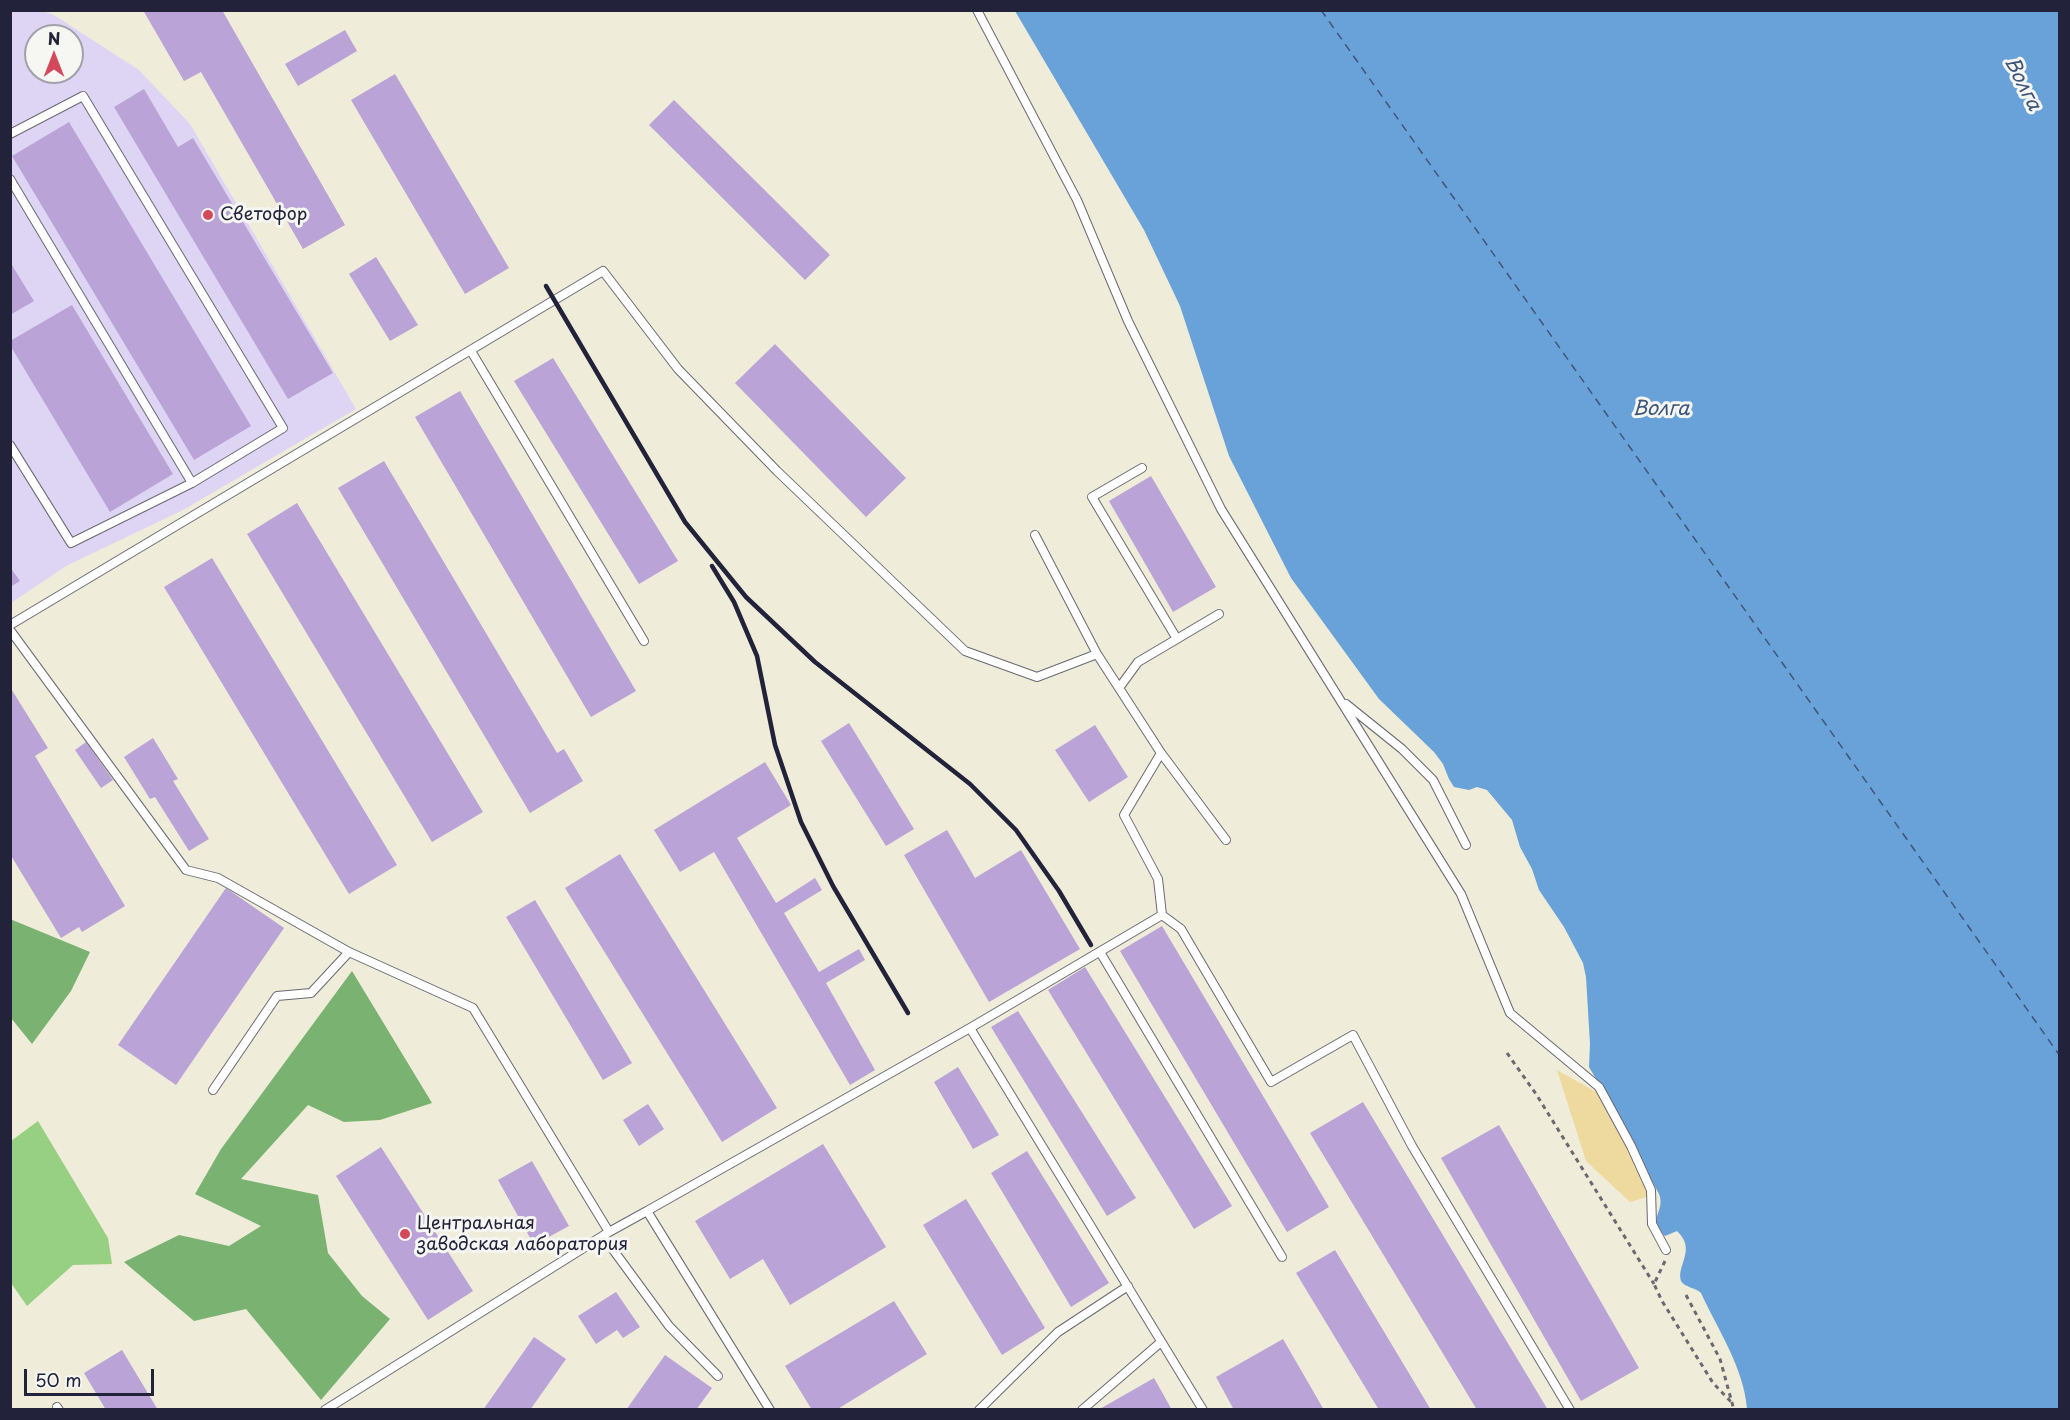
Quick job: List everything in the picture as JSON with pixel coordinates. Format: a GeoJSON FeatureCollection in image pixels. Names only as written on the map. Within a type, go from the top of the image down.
{"type":"FeatureCollection","features":[{"type":"Feature","properties":{"kind":"lane"},"geometry":{"type":"LineString","coordinates":[[977,10],[1077,200],[1128,321],[1221,509],[1461,894],[1510,1013],[1599,1087],[1631,1146],[1651,1190],[1652,1224],[1666,1250]]}},
{"type":"Feature","properties":{"kind":"lane"},"geometry":{"type":"LineString","coordinates":[[10,134],[83,96],[284,428],[192,483],[71,543],[10,446]]}},
{"type":"Feature","properties":{"kind":"lane"},"geometry":{"type":"LineString","coordinates":[[10,179],[192,483]]}},
{"type":"Feature","properties":{"kind":"lane"},"geometry":{"type":"LineString","coordinates":[[10,625],[603,271],[678,369],[777,471],[964,651],[1036,677],[1097,654]]}},
{"type":"Feature","properties":{"kind":"lane"},"geometry":{"type":"LineString","coordinates":[[471,351],[644,641]]}},
{"type":"Feature","properties":{"kind":"lane"},"geometry":{"type":"LineString","coordinates":[[1142,468],[1092,497],[1177,639]]}},
{"type":"Feature","properties":{"kind":"lane"},"geometry":{"type":"LineString","coordinates":[[1035,535],[1097,654],[1161,753],[1226,840]]}},
{"type":"Feature","properties":{"kind":"lane"},"geometry":{"type":"LineString","coordinates":[[1119,688],[1138,662],[1219,614]]}},
{"type":"Feature","properties":{"kind":"lane"},"geometry":{"type":"LineString","coordinates":[[10,630],[186,870],[218,878],[349,952],[473,1008],[606,1234],[669,1326],[718,1376]]}},
{"type":"Feature","properties":{"kind":"lane"},"geometry":{"type":"LineString","coordinates":[[1340,699],[1402,749],[1433,780],[1466,845]]}},
{"type":"Feature","properties":{"kind":"lane"},"geometry":{"type":"LineString","coordinates":[[1161,753],[1124,814],[1158,879],[1162,915],[1181,929],[1271,1082],[1353,1035],[1412,1146],[1570,1410]]}},
{"type":"Feature","properties":{"kind":"lane"},"geometry":{"type":"LineString","coordinates":[[325,1410],[606,1234],[970,1028],[1162,915]]}},
{"type":"Feature","properties":{"kind":"lane"},"geometry":{"type":"LineString","coordinates":[[1100,951],[1282,1257]]}},
{"type":"Feature","properties":{"kind":"lane"},"geometry":{"type":"LineString","coordinates":[[213,1090],[277,996],[311,993],[349,952]]}},
{"type":"Feature","properties":{"kind":"lane"},"geometry":{"type":"LineString","coordinates":[[970,1028],[1203,1410]]}},
{"type":"Feature","properties":{"kind":"lane"},"geometry":{"type":"LineString","coordinates":[[647,1211],[770,1410]]}},
{"type":"Feature","properties":{"kind":"lane"},"geometry":{"type":"LineString","coordinates":[[979,1410],[1058,1332],[1128,1286]]}},
{"type":"Feature","properties":{"kind":"lane"},"geometry":{"type":"LineString","coordinates":[[1082,1410],[1161,1342]]}},
{"type":"Feature","properties":{"kind":"path"},"geometry":{"type":"LineString","coordinates":[[1507,1053],[1536,1094],[1713,1383],[1732,1404]]}},
{"type":"Feature","properties":{"kind":"path"},"geometry":{"type":"LineString","coordinates":[[1654,1284],[1665,1264],[1666,1250]]}},
{"type":"Feature","properties":{"kind":"path"},"geometry":{"type":"LineString","coordinates":[[1686,1295],[1720,1359],[1732,1410]]}},
{"type":"Feature","properties":{"kind":"shaded area"},"geometry":{"type":"Polygon","coordinates":[[[39,10],[54,15],[68,24],[24,24],[24,84],[84,84],[84,34],[139,70],[190,124],[356,409],[183,510],[66,566],[11,603],[10,11],[39,10]]]}},
{"type":"Feature","properties":{"kind":"green space"},"geometry":{"type":"Polygon","coordinates":[[[10,919],[90,952],[71,991],[32,1044],[11,1018],[10,919]]]}},
{"type":"Feature","properties":{"kind":"green space"},"geometry":{"type":"Polygon","coordinates":[[[352,971],[432,1103],[380,1120],[344,1122],[308,1105],[241,1179],[318,1195],[328,1253],[362,1296],[390,1319],[321,1400],[246,1309],[194,1321],[124,1262],[179,1235],[229,1246],[261,1226],[195,1194],[221,1149],[352,971]]]}},
{"type":"Feature","properties":{"kind":"green space"},"geometry":{"type":"Polygon","coordinates":[[[38,1121],[108,1238],[112,1264],[73,1265],[27,1306],[11,1283],[11,1141],[38,1121]]]}},
{"type":"Feature","properties":{"kind":"sand"},"geometry":{"type":"Polygon","coordinates":[[[1557,1070],[1600,1094],[1645,1178],[1650,1196],[1630,1202],[1586,1161],[1557,1070]]]}},
{"type":"Feature","properties":{"kind":"water","name":"Волга"},"geometry":{"type":"Polygon","coordinates":[[[1015,11],[2059,11],[2059,1409],[1747,1409],[1736,1364],[1701,1293],[1681,1281],[1681,1269],[1686,1251],[1683,1238],[1677,1231],[1665,1236],[1660,1230],[1657,1224],[1659,1194],[1589,1067],[1590,1044],[1583,963],[1564,927],[1539,890],[1532,869],[1520,847],[1512,820],[1487,790],[1477,787],[1469,790],[1454,787],[1443,764],[1434,752],[1379,699],[1291,578],[1229,456],[1180,306],[1144,230],[1015,11]]]}},
{"type":"Feature","properties":{"kind":"building"},"geometry":{"type":"Polygon","coordinates":[[[143,10],[222,10],[345,225],[303,249],[201,72],[184,81],[143,10]]]}},
{"type":"Feature","properties":{"kind":"building"},"geometry":{"type":"Polygon","coordinates":[[[345,30],[357,51],[298,86],[285,64],[345,30]]]}},
{"type":"Feature","properties":{"kind":"building"},"geometry":{"type":"Polygon","coordinates":[[[395,74],[509,268],[465,294],[351,100],[395,74]]]}},
{"type":"Feature","properties":{"kind":"building","name":"Светофор"},"geometry":{"type":"Polygon","coordinates":[[[144,89],[178,147],[193,138],[333,373],[288,399],[114,107],[144,89]]]}},
{"type":"Feature","properties":{"kind":"building"},"geometry":{"type":"Polygon","coordinates":[[[674,100],[830,255],[805,280],[649,125],[674,100]]]}},
{"type":"Feature","properties":{"kind":"building"},"geometry":{"type":"Polygon","coordinates":[[[69,122],[251,426],[194,460],[12,156],[69,122]]]}},
{"type":"Feature","properties":{"kind":"building"},"geometry":{"type":"Polygon","coordinates":[[[376,257],[418,325],[390,341],[349,274],[376,257]]]}},
{"type":"Feature","properties":{"kind":"building"},"geometry":{"type":"Polygon","coordinates":[[[10,262],[34,301],[10,315],[10,262]]]}},
{"type":"Feature","properties":{"kind":"building"},"geometry":{"type":"Polygon","coordinates":[[[72,305],[173,474],[110,512],[10,345],[10,341],[72,305]]]}},
{"type":"Feature","properties":{"kind":"building"},"geometry":{"type":"Polygon","coordinates":[[[775,344],[906,478],[866,517],[735,383],[775,344]]]}},
{"type":"Feature","properties":{"kind":"building"},"geometry":{"type":"Polygon","coordinates":[[[553,358],[678,561],[639,584],[514,381],[553,358]]]}},
{"type":"Feature","properties":{"kind":"building"},"geometry":{"type":"Polygon","coordinates":[[[460,391],[636,691],[591,717],[415,417],[460,391]]]}},
{"type":"Feature","properties":{"kind":"building"},"geometry":{"type":"Polygon","coordinates":[[[384,461],[557,753],[564,749],[583,781],[530,813],[338,488],[384,461]]]}},
{"type":"Feature","properties":{"kind":"building"},"geometry":{"type":"Polygon","coordinates":[[[1151,476],[1216,587],[1173,612],[1109,501],[1151,476]]]}},
{"type":"Feature","properties":{"kind":"building"},"geometry":{"type":"Polygon","coordinates":[[[297,503],[483,812],[432,842],[247,534],[297,503]]]}},
{"type":"Feature","properties":{"kind":"building"},"geometry":{"type":"Polygon","coordinates":[[[212,558],[397,865],[349,894],[164,587],[212,558]]]}},
{"type":"Feature","properties":{"kind":"building"},"geometry":{"type":"Polygon","coordinates":[[[10,567],[20,581],[10,587],[10,567]]]}},
{"type":"Feature","properties":{"kind":"building"},"geometry":{"type":"Polygon","coordinates":[[[10,687],[48,748],[35,756],[125,906],[82,932],[79,927],[61,938],[10,854],[10,687]]]}},
{"type":"Feature","properties":{"kind":"building"},"geometry":{"type":"Polygon","coordinates":[[[849,723],[914,829],[886,846],[821,741],[849,723]]]}},
{"type":"Feature","properties":{"kind":"building"},"geometry":{"type":"Polygon","coordinates":[[[1095,725],[1128,777],[1089,802],[1055,750],[1095,725]]]}},
{"type":"Feature","properties":{"kind":"building"},"geometry":{"type":"Polygon","coordinates":[[[153,738],[178,779],[173,781],[209,839],[189,851],[155,797],[150,799],[124,757],[153,738]]]}},
{"type":"Feature","properties":{"kind":"building"},"geometry":{"type":"Polygon","coordinates":[[[86,742],[113,780],[101,788],[75,750],[86,742]]]}},
{"type":"Feature","properties":{"kind":"building"},"geometry":{"type":"Polygon","coordinates":[[[765,762],[791,805],[737,838],[776,903],[815,878],[822,890],[784,913],[819,972],[859,949],[865,960],[826,983],[875,1070],[850,1085],[714,852],[680,872],[654,830],[765,762]]]}},
{"type":"Feature","properties":{"kind":"building"},"geometry":{"type":"Polygon","coordinates":[[[947,830],[975,878],[1021,850],[1080,949],[989,1002],[904,855],[947,830]]]}},
{"type":"Feature","properties":{"kind":"building"},"geometry":{"type":"Polygon","coordinates":[[[620,854],[777,1108],[722,1142],[565,888],[620,854]]]}},
{"type":"Feature","properties":{"kind":"building"},"geometry":{"type":"Polygon","coordinates":[[[226,888],[284,928],[176,1085],[118,1045],[226,888]]]}},
{"type":"Feature","properties":{"kind":"building"},"geometry":{"type":"Polygon","coordinates":[[[535,900],[632,1063],[603,1080],[506,917],[535,900]]]}},
{"type":"Feature","properties":{"kind":"building"},"geometry":{"type":"Polygon","coordinates":[[[1162,926],[1329,1207],[1287,1232],[1120,951],[1162,926]]]}},
{"type":"Feature","properties":{"kind":"building"},"geometry":{"type":"Polygon","coordinates":[[[1085,967],[1232,1206],[1194,1229],[1048,990],[1085,967]]]}},
{"type":"Feature","properties":{"kind":"building"},"geometry":{"type":"Polygon","coordinates":[[[1018,1011],[1136,1198],[1107,1216],[991,1027],[1018,1011]]]}},
{"type":"Feature","properties":{"kind":"building"},"geometry":{"type":"Polygon","coordinates":[[[958,1067],[999,1135],[973,1149],[934,1082],[958,1067]]]}},
{"type":"Feature","properties":{"kind":"building"},"geometry":{"type":"Polygon","coordinates":[[[1363,1102],[1548,1410],[1477,1410],[1310,1133],[1363,1102]]]}},
{"type":"Feature","properties":{"kind":"building"},"geometry":{"type":"Polygon","coordinates":[[[648,1104],[664,1129],[639,1146],[623,1120],[648,1104]]]}},
{"type":"Feature","properties":{"kind":"building"},"geometry":{"type":"Polygon","coordinates":[[[1499,1125],[1639,1368],[1581,1401],[1441,1158],[1499,1125]]]}},
{"type":"Feature","properties":{"kind":"building"},"geometry":{"type":"Polygon","coordinates":[[[823,1144],[886,1247],[790,1305],[763,1259],[730,1279],[695,1221],[823,1144]]]}},
{"type":"Feature","properties":{"kind":"building","name":"Центральная заводская лаборатория"},"geometry":{"type":"Polygon","coordinates":[[[381,1147],[473,1291],[428,1320],[336,1176],[381,1147]]]}},
{"type":"Feature","properties":{"kind":"building"},"geometry":{"type":"Polygon","coordinates":[[[1027,1151],[1109,1283],[1071,1307],[991,1173],[1027,1151]]]}},
{"type":"Feature","properties":{"kind":"building"},"geometry":{"type":"Polygon","coordinates":[[[532,1161],[569,1226],[534,1245],[498,1180],[532,1161]]]}},
{"type":"Feature","properties":{"kind":"building"},"geometry":{"type":"Polygon","coordinates":[[[966,1199],[1045,1328],[1002,1355],[923,1225],[966,1199]]]}},
{"type":"Feature","properties":{"kind":"building"},"geometry":{"type":"Polygon","coordinates":[[[1335,1250],[1431,1410],[1379,1410],[1296,1273],[1335,1250]]]}},
{"type":"Feature","properties":{"kind":"building"},"geometry":{"type":"Polygon","coordinates":[[[616,1292],[640,1327],[623,1338],[617,1330],[596,1344],[578,1316],[616,1292]]]}},
{"type":"Feature","properties":{"kind":"building"},"geometry":{"type":"Polygon","coordinates":[[[894,1301],[927,1354],[836,1410],[812,1410],[785,1366],[894,1301]]]}},
{"type":"Feature","properties":{"kind":"building"},"geometry":{"type":"Polygon","coordinates":[[[534,1337],[566,1359],[530,1410],[483,1410],[534,1337]]]}},
{"type":"Feature","properties":{"kind":"building"},"geometry":{"type":"Polygon","coordinates":[[[1283,1339],[1324,1410],[1234,1410],[1216,1377],[1283,1339]]]}},
{"type":"Feature","properties":{"kind":"building"},"geometry":{"type":"Polygon","coordinates":[[[122,1350],[158,1410],[106,1410],[84,1373],[122,1350]]]}},
{"type":"Feature","properties":{"kind":"building"},"geometry":{"type":"Polygon","coordinates":[[[665,1355],[712,1388],[696,1410],[626,1410],[665,1355]]]}},
{"type":"Feature","properties":{"kind":"building"},"geometry":{"type":"Polygon","coordinates":[[[1154,1378],[1172,1410],[1098,1410],[1154,1378]]]}},
{"type":"Feature","properties":{"kind":"ferry route"},"geometry":{"type":"LineString","coordinates":[[1321,10],[2060,1056]]}},
{"type":"Feature","properties":{"kind":"railway"},"geometry":{"type":"LineString","coordinates":[[546,286],[685,522],[746,597],[815,662],[970,784],[1016,830],[1059,891],[1091,945]]}},
{"type":"Feature","properties":{"kind":"railway"},"geometry":{"type":"LineString","coordinates":[[712,566],[734,602],[757,656],[775,745],[801,822],[833,886],[908,1013]]}},
{"type":"Feature","properties":{"kind":"place","name":"Светофор"},"geometry":{"type":"Point","coordinates":[208,215]}},
{"type":"Feature","properties":{"kind":"place","name":"Центральная заводская лаборатория"},"geometry":{"type":"Point","coordinates":[405,1234]}}]}
